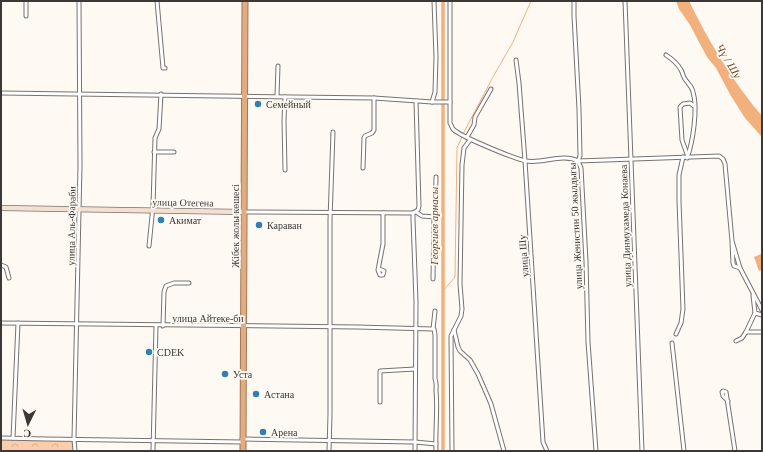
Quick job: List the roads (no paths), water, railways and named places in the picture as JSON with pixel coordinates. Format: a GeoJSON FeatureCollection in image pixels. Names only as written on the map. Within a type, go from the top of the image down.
{"type":"FeatureCollection","features":[{"type":"Feature","properties":{"kind":"highway","name":"Жібек жолы көшесі"},"geometry":{"type":"LineString","coordinates":[[243,451],[245,1]]}},
{"type":"Feature","properties":{"kind":"main road","name":"улица Отегена"},"geometry":{"type":"LineString","coordinates":[[1,208],[244,212]]}},
{"type":"Feature","properties":{"kind":"street"},"geometry":{"type":"LineString","coordinates":[[26,1],[26,16]]}},
{"type":"Feature","properties":{"kind":"street","name":"улица Аль-Фараби"},"geometry":{"type":"LineString","coordinates":[[75,451],[79,210],[80,1]]}},
{"type":"Feature","properties":{"kind":"street"},"geometry":{"type":"LineString","coordinates":[[157,1],[163,68],[165,68]]}},
{"type":"Feature","properties":{"kind":"street"},"geometry":{"type":"LineString","coordinates":[[433,102],[435,92],[434,1]]}},
{"type":"Feature","properties":{"kind":"street"},"geometry":{"type":"LineString","coordinates":[[450,1],[450,123],[452,128],[470,140],[525,161],[564,158],[578,161],[719,156],[723,159],[725,164],[733,263],[734,266],[740,268]]}},
{"type":"Feature","properties":{"kind":"street","name":"улица Женистин 50 жылдыгы"},"geometry":{"type":"LineString","coordinates":[[574,1],[580,109],[580,156],[578,161],[581,168],[586,261],[588,342],[596,451]]}},
{"type":"Feature","properties":{"kind":"street","name":"улица Динмухамеда Конаева"},"geometry":{"type":"LineString","coordinates":[[625,1],[642,451]]}},
{"type":"Feature","properties":{"kind":"street"},"geometry":{"type":"LineString","coordinates":[[666,55],[680,68],[685,80],[691,87],[694,96],[694,125],[685,158]]}},
{"type":"Feature","properties":{"kind":"street","name":"улица Шу"},"geometry":{"type":"LineString","coordinates":[[516,60],[525,161],[543,442],[547,451]]}},
{"type":"Feature","properties":{"kind":"street"},"geometry":{"type":"LineString","coordinates":[[277,96],[278,66]]}},
{"type":"Feature","properties":{"kind":"street"},"geometry":{"type":"LineString","coordinates":[[467,137],[474,124],[475,117],[491,89]]}},
{"type":"Feature","properties":{"kind":"street"},"geometry":{"type":"LineString","coordinates":[[1,93],[277,96],[374,98],[450,102]]}},
{"type":"Feature","properties":{"kind":"street"},"geometry":{"type":"LineString","coordinates":[[149,246],[153,210],[155,138],[159,129],[161,94]]}},
{"type":"Feature","properties":{"kind":"street"},"geometry":{"type":"LineString","coordinates":[[285,97],[285,170]]}},
{"type":"Feature","properties":{"kind":"street"},"geometry":{"type":"LineString","coordinates":[[363,168],[364,138],[374,130],[374,98]]}},
{"type":"Feature","properties":{"kind":"street"},"geometry":{"type":"LineString","coordinates":[[415,451],[415,213],[419,206],[416,101]]}},
{"type":"Feature","properties":{"kind":"street"},"geometry":{"type":"LineString","coordinates":[[676,334],[681,323],[683,309],[679,236],[679,175],[687,153],[682,140],[680,107],[687,103],[694,107]]}},
{"type":"Feature","properties":{"kind":"street"},"geometry":{"type":"LineString","coordinates":[[328,451],[330,213],[333,132]]}},
{"type":"Feature","properties":{"kind":"street"},"geometry":{"type":"LineString","coordinates":[[452,451],[451,336],[461,316],[462,309],[460,284],[462,165],[464,148],[470,140]]}},
{"type":"Feature","properties":{"kind":"street"},"geometry":{"type":"LineString","coordinates":[[154,152],[174,152]]}},
{"type":"Feature","properties":{"kind":"street"},"geometry":{"type":"LineString","coordinates":[[433,279],[436,178]]}},
{"type":"Feature","properties":{"kind":"street","name":"улица Отегена"},"geometry":{"type":"LineString","coordinates":[[244,212],[415,213],[434,218]]}},
{"type":"Feature","properties":{"kind":"street"},"geometry":{"type":"LineString","coordinates":[[379,269],[379,260],[383,244],[383,213]]}},
{"type":"Feature","properties":{"kind":"street"},"geometry":{"type":"LineString","coordinates":[[732,241],[740,268],[762,310]]}},
{"type":"Feature","properties":{"kind":"street"},"geometry":{"type":"LineString","coordinates":[[1,265],[6,267],[9,278]]}},
{"type":"Feature","properties":{"kind":"street"},"geometry":{"type":"LineString","coordinates":[[163,326],[164,292],[166,286],[174,283],[189,283]]}},
{"type":"Feature","properties":{"kind":"street"},"geometry":{"type":"LineString","coordinates":[[736,341],[742,338],[755,313],[753,293]]}},
{"type":"Feature","properties":{"kind":"street"},"geometry":{"type":"LineString","coordinates":[[435,310],[435,379],[437,382],[436,451]]}},
{"type":"Feature","properties":{"kind":"street"},"geometry":{"type":"LineString","coordinates":[[755,313],[762,315]]}},
{"type":"Feature","properties":{"kind":"street","name":"улица Айтеке-би"},"geometry":{"type":"LineString","coordinates":[[1,323],[434,329]]}},
{"type":"Feature","properties":{"kind":"street"},"geometry":{"type":"LineString","coordinates":[[13,438],[18,324]]}},
{"type":"Feature","properties":{"kind":"street"},"geometry":{"type":"LineString","coordinates":[[153,451],[156,326]]}},
{"type":"Feature","properties":{"kind":"street"},"geometry":{"type":"LineString","coordinates":[[454,330],[458,347],[460,351],[470,360],[491,404],[504,451]]}},
{"type":"Feature","properties":{"kind":"street"},"geometry":{"type":"LineString","coordinates":[[746,332],[762,332]]}},
{"type":"Feature","properties":{"kind":"street"},"geometry":{"type":"LineString","coordinates":[[672,343],[684,451]]}},
{"type":"Feature","properties":{"kind":"street"},"geometry":{"type":"LineString","coordinates":[[380,402],[380,372],[415,369]]}},
{"type":"Feature","properties":{"kind":"street"},"geometry":{"type":"LineString","coordinates":[[728,401],[734,451]]}},
{"type":"Feature","properties":{"kind":"street"},"geometry":{"type":"LineString","coordinates":[[1,438],[415,442],[436,444]]}},
{"type":"Feature","properties":{"kind":"waterway","name":"Георгиев арнасы"},"geometry":{"type":"LineString","coordinates":[[443,1],[443,451]]}},
{"type":"Feature","properties":{"kind":"waterway"},"geometry":{"type":"LineString","coordinates":[[463,134],[513,42],[531,1]]}},
{"type":"Feature","properties":{"kind":"waterway"},"geometry":{"type":"LineString","coordinates":[[443,291],[455,277],[457,148],[462,137]]}},
{"type":"Feature","properties":{"kind":"place","name":"Семейный"},"geometry":{"type":"Point","coordinates":[258,104]}},
{"type":"Feature","properties":{"kind":"place","name":"Акимат"},"geometry":{"type":"Point","coordinates":[161,220]}},
{"type":"Feature","properties":{"kind":"place","name":"Караван"},"geometry":{"type":"Point","coordinates":[259,225]}},
{"type":"Feature","properties":{"kind":"place","name":"CDEK"},"geometry":{"type":"Point","coordinates":[149,352]}},
{"type":"Feature","properties":{"kind":"place","name":"Уста"},"geometry":{"type":"Point","coordinates":[225,374]}},
{"type":"Feature","properties":{"kind":"place","name":"Астана"},"geometry":{"type":"Point","coordinates":[256,394]}},
{"type":"Feature","properties":{"kind":"place","name":"Арена"},"geometry":{"type":"Point","coordinates":[263,432]}},
{"type":"Feature","properties":{"kind":"water label","name":"Чү / Шу"},"geometry":{"type":"Point","coordinates":[729,61]}}]}
